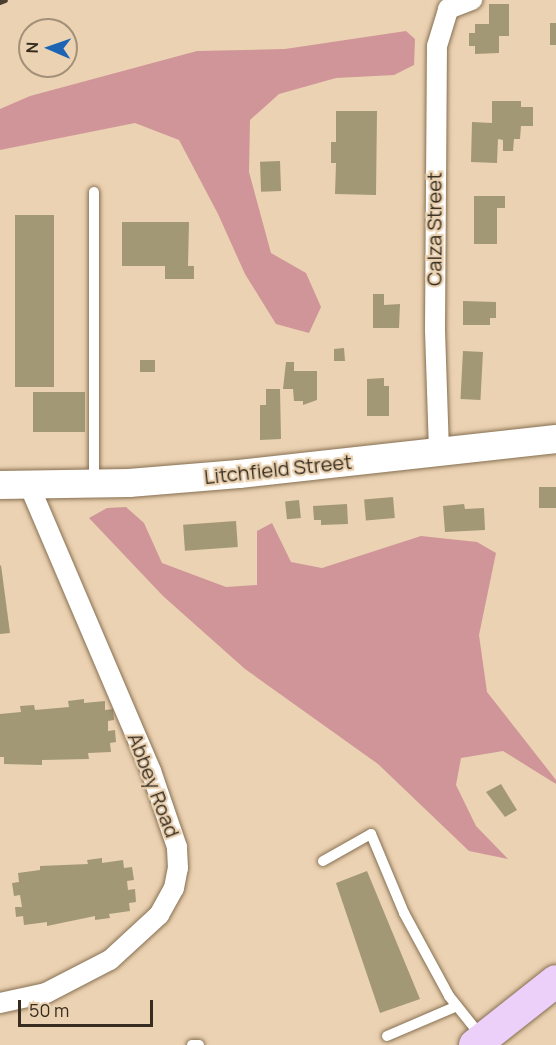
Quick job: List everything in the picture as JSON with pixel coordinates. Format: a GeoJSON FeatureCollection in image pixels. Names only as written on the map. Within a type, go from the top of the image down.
{"type":"FeatureCollection","features":[{"type":"Feature","properties":{"kind":"main road","name":"Litchfield Street"},"geometry":{"type":"LineString","coordinates":[[0,485],[94,484],[239,474],[556,439]]}},
{"type":"Feature","properties":{"kind":"main road"},"geometry":{"type":"LineString","coordinates":[[479,1042],[556,981]]}},
{"type":"Feature","properties":{"kind":"street","name":"Calza Street"},"geometry":{"type":"LineString","coordinates":[[439,451],[434,86],[437,46],[448,9],[472,0]]}},
{"type":"Feature","properties":{"kind":"street","name":"Abbey Road"},"geometry":{"type":"LineString","coordinates":[[0,1003],[46,993],[110,960],[159,915],[174,888],[178,868],[177,847],[151,771],[29,485]]}},
{"type":"Feature","properties":{"kind":"lane"},"geometry":{"type":"LineString","coordinates":[[94,192],[94,484]]}},
{"type":"Feature","properties":{"kind":"lane"},"geometry":{"type":"LineString","coordinates":[[323,861],[371,834],[404,913],[479,1042]]}},
{"type":"Feature","properties":{"kind":"lane"},"geometry":{"type":"LineString","coordinates":[[387,1036],[457,1006]]}},
{"type":"Feature","properties":{"kind":"lane"},"geometry":{"type":"LineString","coordinates":[[192,1045],[199,1045]]}},
{"type":"Feature","properties":{"kind":"shaded area"},"geometry":{"type":"Polygon","coordinates":[[[406,31],[415,39],[414,65],[394,75],[336,78],[279,94],[250,120],[249,172],[271,253],[306,273],[321,307],[309,333],[276,324],[245,274],[218,214],[179,140],[135,123],[0,150],[0,109],[30,96],[197,51],[285,49],[406,31]]]}},
{"type":"Feature","properties":{"kind":"shaded area"},"geometry":{"type":"Polygon","coordinates":[[[126,507],[144,523],[162,563],[226,587],[257,585],[257,531],[272,523],[291,562],[322,568],[421,536],[477,542],[496,553],[479,635],[487,692],[556,780],[556,784],[503,751],[461,758],[456,785],[476,826],[508,859],[469,851],[378,764],[245,669],[163,596],[89,518],[107,508],[126,507]]]}},
{"type":"Feature","properties":{"kind":"building"},"geometry":{"type":"Polygon","coordinates":[[[489,4],[509,4],[509,36],[499,36],[499,53],[475,54],[475,46],[469,46],[469,33],[475,33],[475,24],[489,24],[489,4]]]}},
{"type":"Feature","properties":{"kind":"building"},"geometry":{"type":"Polygon","coordinates":[[[550,23],[556,23],[556,45],[550,45],[550,23]]]}},
{"type":"Feature","properties":{"kind":"building"},"geometry":{"type":"Polygon","coordinates":[[[492,101],[521,101],[521,107],[533,107],[533,126],[521,126],[520,139],[514,139],[513,151],[503,151],[503,140],[498,139],[497,163],[471,162],[472,122],[492,123],[492,101]]]}},
{"type":"Feature","properties":{"kind":"building"},"geometry":{"type":"Polygon","coordinates":[[[336,111],[377,111],[376,195],[335,194],[336,163],[331,163],[331,142],[336,142],[336,111]]]}},
{"type":"Feature","properties":{"kind":"building"},"geometry":{"type":"Polygon","coordinates":[[[280,161],[281,191],[261,192],[260,162],[280,161]]]}},
{"type":"Feature","properties":{"kind":"building"},"geometry":{"type":"Polygon","coordinates":[[[474,196],[505,196],[505,208],[497,208],[497,244],[474,244],[474,196]]]}},
{"type":"Feature","properties":{"kind":"building"},"geometry":{"type":"Polygon","coordinates":[[[15,215],[54,215],[54,387],[15,387],[15,215]]]}},
{"type":"Feature","properties":{"kind":"building"},"geometry":{"type":"Polygon","coordinates":[[[122,222],[189,222],[188,266],[194,266],[194,279],[165,279],[165,266],[122,266],[122,222]]]}},
{"type":"Feature","properties":{"kind":"building"},"geometry":{"type":"Polygon","coordinates":[[[373,294],[384,294],[384,305],[400,304],[399,328],[373,328],[373,294]]]}},
{"type":"Feature","properties":{"kind":"building"},"geometry":{"type":"Polygon","coordinates":[[[463,301],[496,302],[496,318],[490,318],[490,325],[463,325],[463,301]]]}},
{"type":"Feature","properties":{"kind":"building"},"geometry":{"type":"Polygon","coordinates":[[[344,348],[345,361],[334,361],[334,349],[344,348]]]}},
{"type":"Feature","properties":{"kind":"building"},"geometry":{"type":"Polygon","coordinates":[[[463,351],[483,352],[480,400],[460,399],[463,351]]]}},
{"type":"Feature","properties":{"kind":"building"},"geometry":{"type":"Polygon","coordinates":[[[140,360],[155,360],[155,372],[140,372],[140,360]]]}},
{"type":"Feature","properties":{"kind":"building"},"geometry":{"type":"Polygon","coordinates":[[[286,362],[294,362],[294,371],[317,371],[317,400],[303,405],[303,401],[294,401],[293,389],[283,389],[286,362]]]}},
{"type":"Feature","properties":{"kind":"building"},"geometry":{"type":"Polygon","coordinates":[[[384,378],[384,386],[389,386],[389,416],[367,416],[367,379],[384,378]]]}},
{"type":"Feature","properties":{"kind":"building"},"geometry":{"type":"Polygon","coordinates":[[[266,389],[280,389],[281,439],[260,440],[260,405],[266,405],[266,389]]]}},
{"type":"Feature","properties":{"kind":"building"},"geometry":{"type":"Polygon","coordinates":[[[33,392],[85,392],[85,432],[33,432],[33,392]]]}},
{"type":"Feature","properties":{"kind":"building"},"geometry":{"type":"Polygon","coordinates":[[[539,487],[556,487],[556,508],[539,508],[539,487]]]}},
{"type":"Feature","properties":{"kind":"building"},"geometry":{"type":"Polygon","coordinates":[[[393,497],[395,518],[366,520],[364,500],[393,497]]]}},
{"type":"Feature","properties":{"kind":"building"},"geometry":{"type":"Polygon","coordinates":[[[299,500],[301,518],[287,519],[285,501],[299,500]]]}},
{"type":"Feature","properties":{"kind":"building"},"geometry":{"type":"Polygon","coordinates":[[[347,504],[348,524],[321,525],[321,520],[314,520],[313,506],[347,504]]]}},
{"type":"Feature","properties":{"kind":"building"},"geometry":{"type":"Polygon","coordinates":[[[464,504],[465,509],[484,508],[485,530],[445,532],[443,506],[464,504]]]}},
{"type":"Feature","properties":{"kind":"building"},"geometry":{"type":"Polygon","coordinates":[[[236,521],[238,547],[185,551],[183,525],[236,521]]]}},
{"type":"Feature","properties":{"kind":"building"},"geometry":{"type":"Polygon","coordinates":[[[0,566],[10,633],[0,634],[0,566]]]}},
{"type":"Feature","properties":{"kind":"building"},"geometry":{"type":"Polygon","coordinates":[[[84,699],[84,703],[105,701],[105,710],[113,709],[114,720],[108,721],[108,731],[115,730],[116,742],[110,743],[111,752],[88,753],[89,759],[42,760],[42,765],[4,764],[4,757],[0,757],[0,714],[21,712],[20,706],[34,705],[35,710],[69,707],[68,701],[84,699]]]}},
{"type":"Feature","properties":{"kind":"building"},"geometry":{"type":"Polygon","coordinates":[[[501,784],[517,810],[505,817],[486,792],[501,784]]]}},
{"type":"Feature","properties":{"kind":"building"},"geometry":{"type":"Polygon","coordinates":[[[102,858],[102,863],[123,860],[124,868],[132,867],[134,880],[127,881],[128,890],[135,889],[136,902],[129,903],[130,911],[109,914],[110,918],[95,920],[95,916],[47,926],[47,922],[24,925],[23,916],[16,917],[15,907],[22,907],[20,895],[14,896],[12,883],[19,882],[18,873],[40,870],[40,866],[88,864],[87,860],[102,858]]]}},
{"type":"Feature","properties":{"kind":"building"},"geometry":{"type":"Polygon","coordinates":[[[367,871],[420,999],[380,1013],[336,883],[367,871]]]}},
{"type":"Feature","properties":{"kind":"railway"},"geometry":{"type":"LineString","coordinates":[[0,2],[5,0]]}}]}
